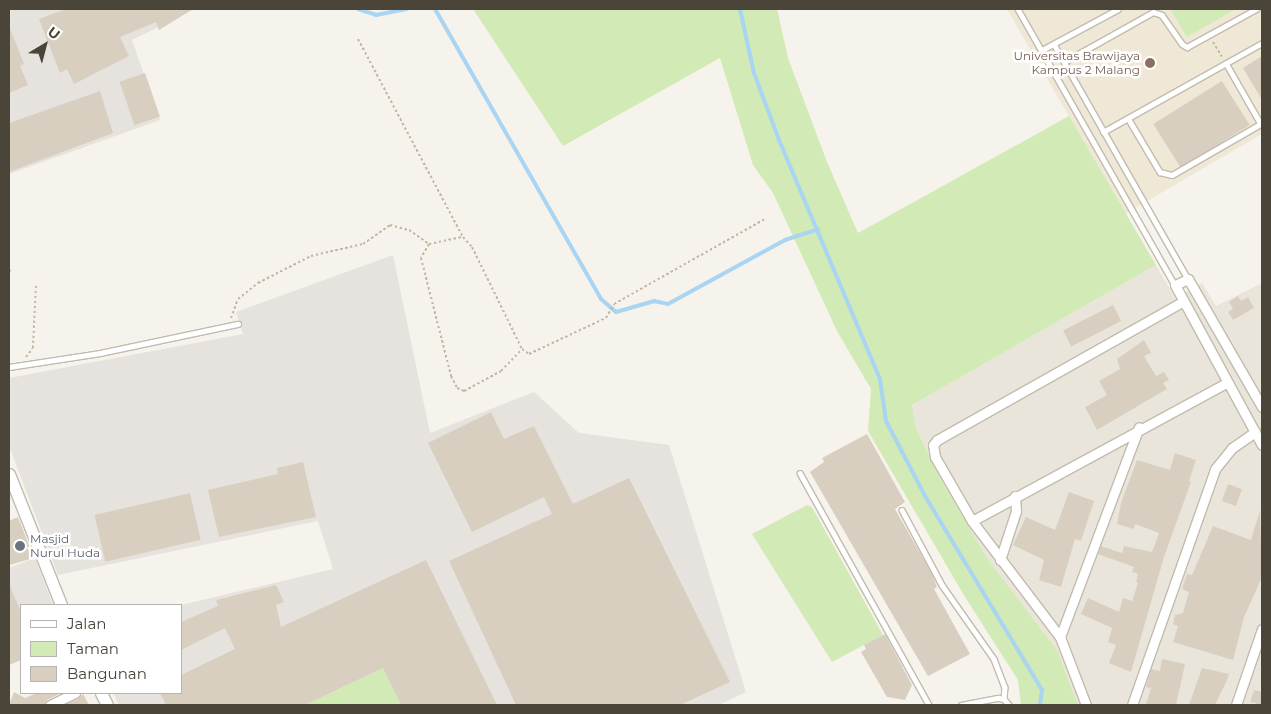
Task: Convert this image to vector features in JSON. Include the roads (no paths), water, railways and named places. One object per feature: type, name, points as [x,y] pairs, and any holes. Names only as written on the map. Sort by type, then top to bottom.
[{"type":"street","points":[[1262,407],[1188,279],[1175,285],[1182,302],[1262,445]]},
{"type":"street","points":[[1086,705],[1060,637],[972,521],[933,453],[937,440],[1182,302]]},
{"type":"street","points":[[972,521],[1014,496],[1226,382]]},
{"type":"street","points":[[1060,637],[1139,428]]},
{"type":"street","points":[[1132,705],[1215,469],[1232,448],[1255,432]]},
{"type":"street","points":[[9,474],[61,604]]},
{"type":"street","points":[[1000,560],[1016,511],[1014,496]]},
{"type":"street","points":[[1236,705],[1262,629]]},
{"type":"street","points":[[50,705],[73,694]]},
{"type":"lane","points":[[1018,9],[1175,285]]},
{"type":"lane","points":[[1042,50],[1118,9]]},
{"type":"lane","points":[[1064,62],[1148,14],[1159,13],[1184,46],[1209,36],[1256,9]]},
{"type":"lane","points":[[1103,132],[1262,43]]},
{"type":"lane","points":[[1054,44],[1188,279]]},
{"type":"lane","points":[[1128,118],[1160,172],[1172,175],[1262,124],[1226,63]]},
{"type":"lane","points":[[9,367],[100,353],[238,324]]},
{"type":"lane","points":[[800,473],[929,705]]},
{"type":"lane","points":[[902,510],[942,585],[994,659],[1004,681],[1004,699],[1009,705]]},
{"type":"lane","points":[[961,705],[1004,699]]},
{"type":"waterway","points":[[358,9],[376,15],[406,9]]},
{"type":"waterway","points":[[435,9],[601,299],[616,312],[654,301],[668,304],[785,240],[818,229]]},
{"type":"waterway","points":[[740,9],[754,73],[779,140],[880,379],[886,421],[925,496],[1042,690],[1040,705]]},
{"type":"place","name":"Universitas Brawijaya Kampus 2 Malang","points":[[1150,63]]},
{"type":"place","name":"Masjid Nurul Huda","points":[[20,546]]}]
